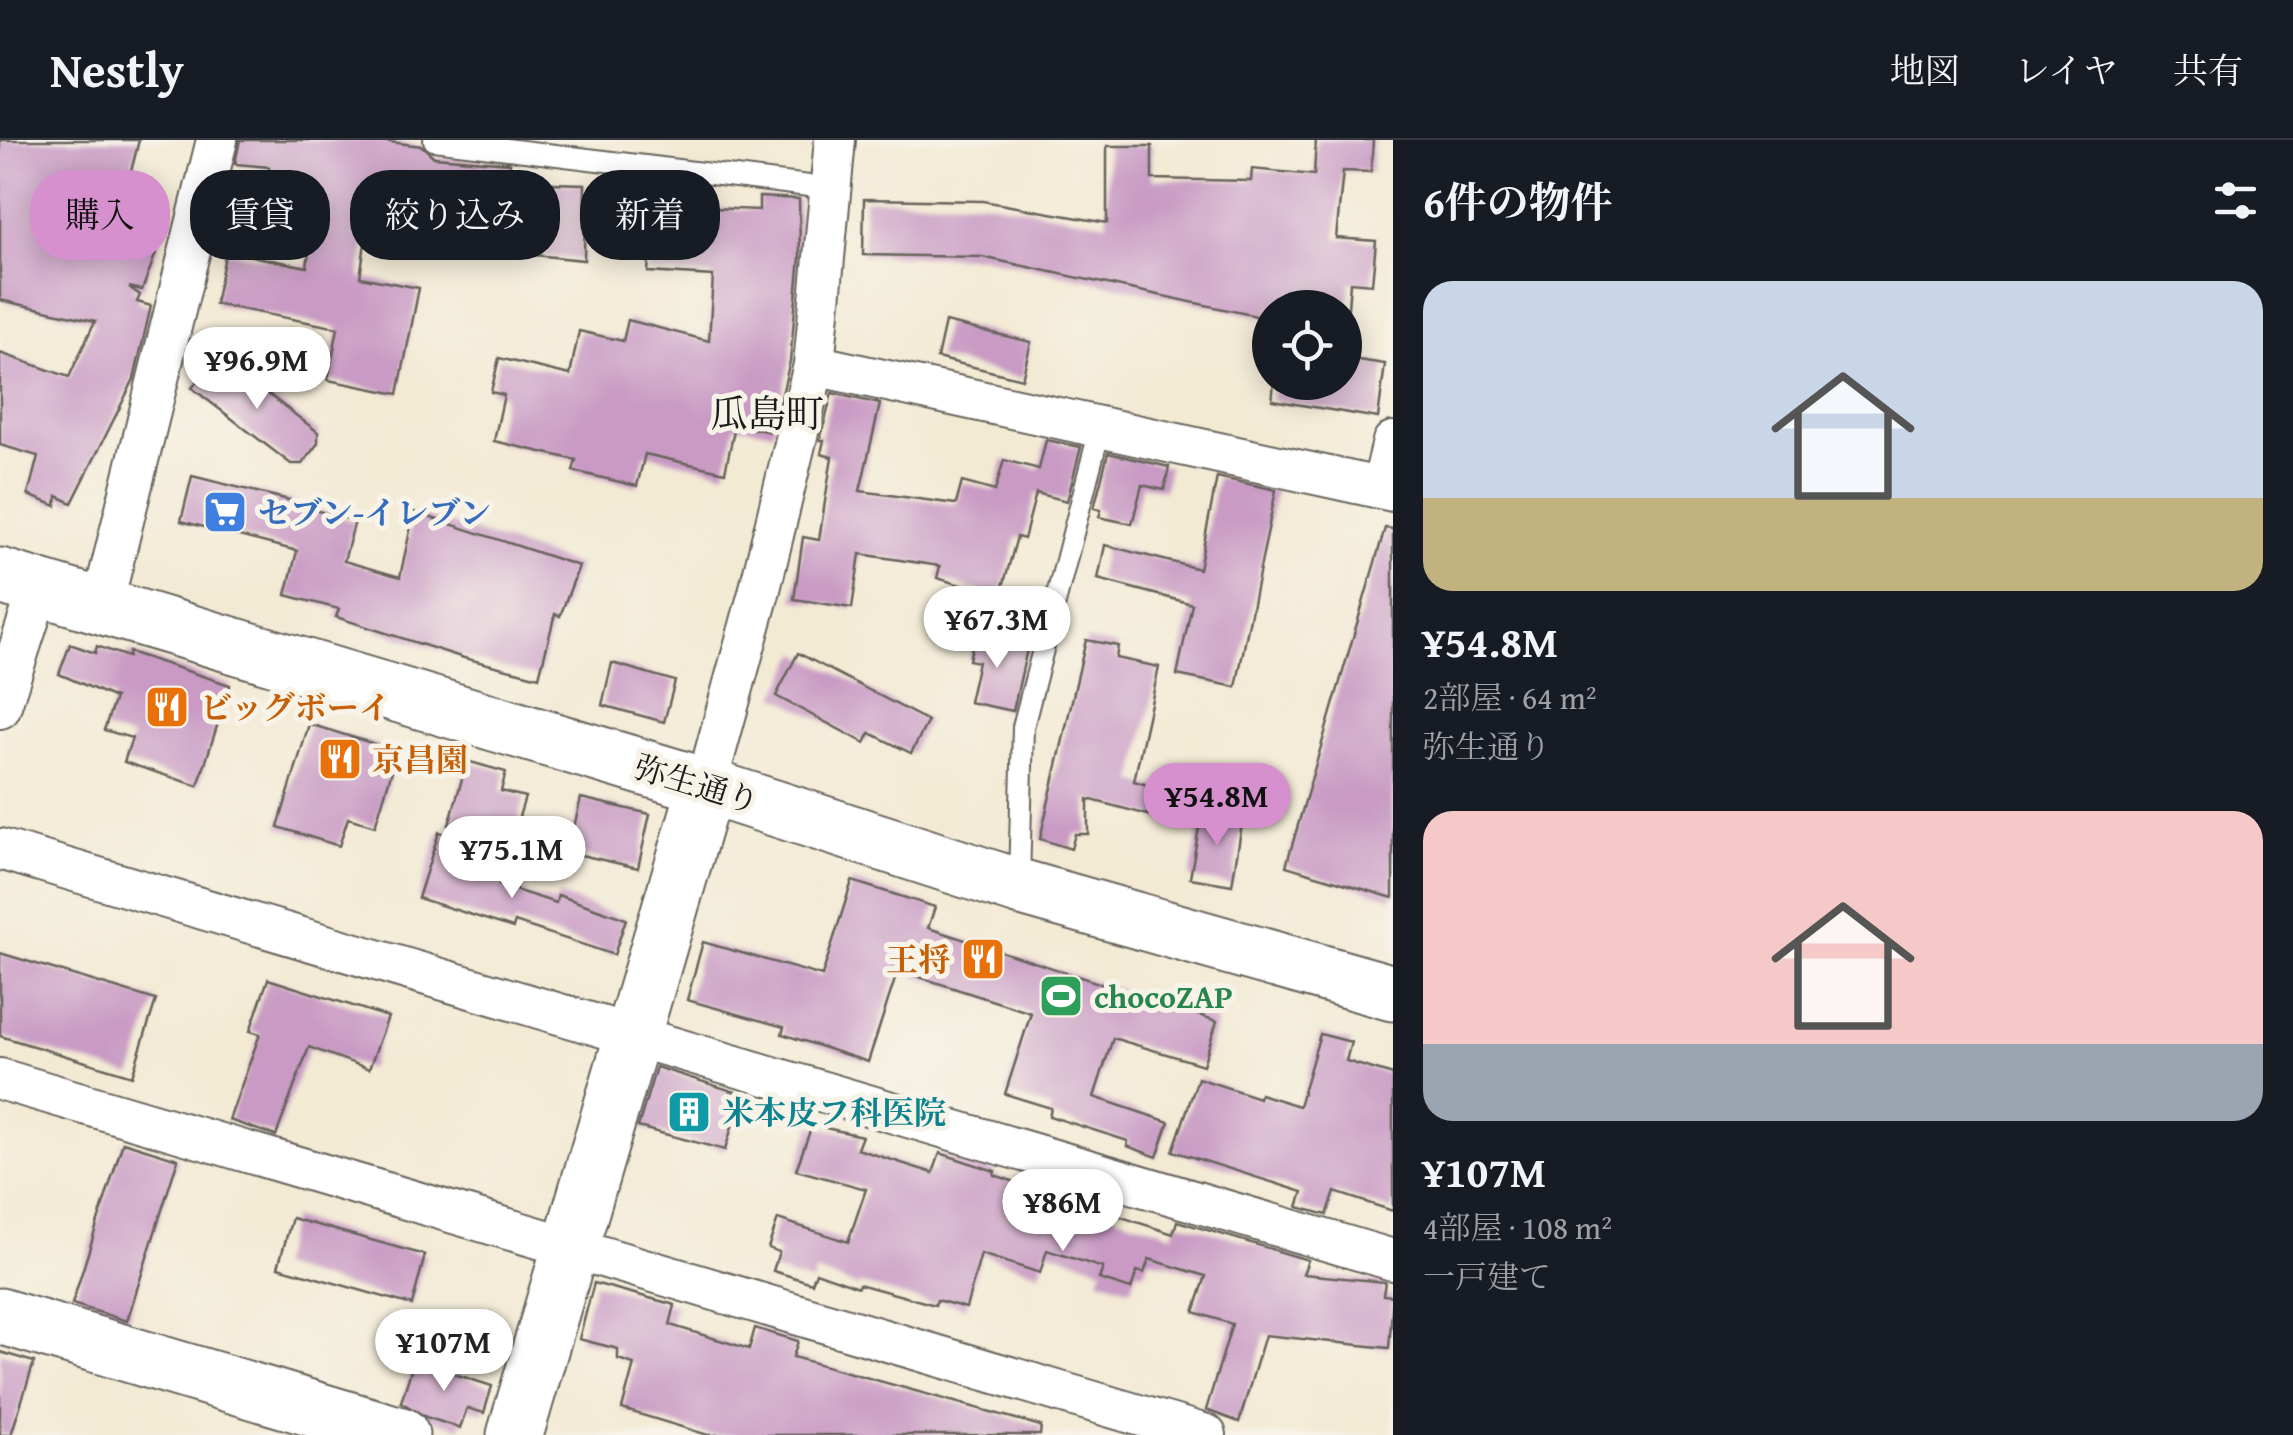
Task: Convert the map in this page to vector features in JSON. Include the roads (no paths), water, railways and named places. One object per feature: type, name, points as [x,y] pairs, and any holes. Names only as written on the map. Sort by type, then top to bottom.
[{"type":"street","points":[[102,606],[217,140]]},
{"type":"street","points":[[516,1435],[759,594],[814,365],[835,140]]},
{"type":"street","points":[[814,365],[1388,489],[1393,442]]},
{"type":"street","points":[[0,708],[20,582]]},
{"type":"street","name":"弥生通り","points":[[20,582],[706,786],[1019,886],[1393,993]]},
{"type":"street","points":[[0,849],[1393,1260]]},
{"type":"street","points":[[0,1079],[1206,1435]]},
{"type":"street","points":[[0,1316],[401,1435]]},
{"type":"lane","points":[[434,140],[832,189]]},
{"type":"lane","points":[[1019,886],[1023,727],[1101,425]]},
{"type":"place","name":"セブン-イレブン","points":[[225,512]]},
{"type":"place","name":"ビッグボーイ","points":[[167,707]]},
{"type":"place","name":"京昌園","points":[[340,759]]},
{"type":"place","name":"王将","points":[[983,959]]},
{"type":"place","name":"chocoZAP","points":[[1061,996]]},
{"type":"place","name":"米本皮フ科医院","points":[[689,1112]]},
{"type":"district","name":"瓜島町","points":[[767,413]]}]
